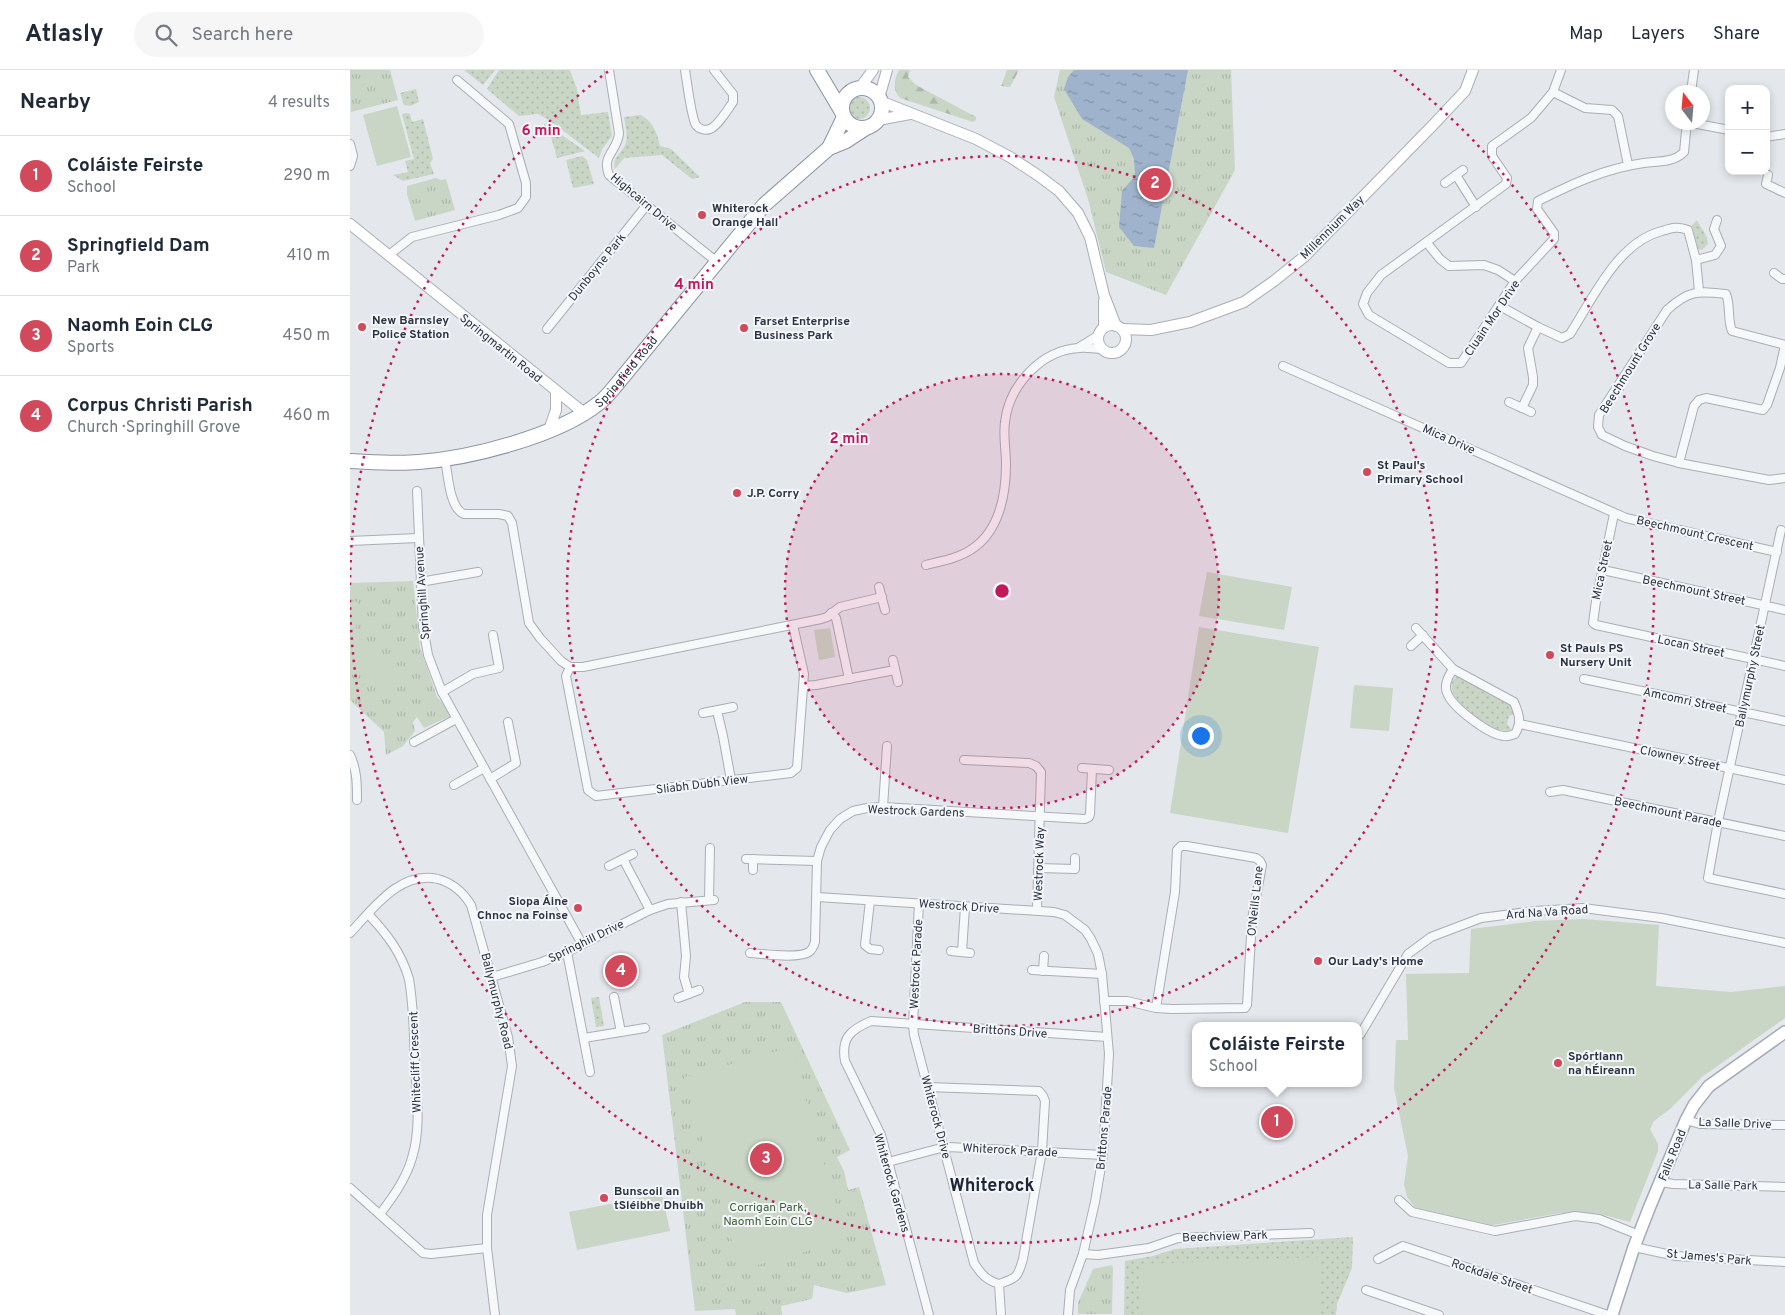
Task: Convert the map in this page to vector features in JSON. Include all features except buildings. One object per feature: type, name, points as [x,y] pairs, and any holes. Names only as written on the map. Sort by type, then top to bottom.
[{"type":"highway","points":[[817,70],[843,115],[853,126],[866,128],[878,120],[882,108],[880,99],[870,90],[842,89],[826,83]]},
{"type":"highway","points":[[843,115],[844,100],[856,90]]},
{"type":"highway","name":"Springfield Road","points":[[829,148],[843,115]]},
{"type":"highway","name":"Springfield Road","points":[[350,461],[419,462],[445,459],[493,449],[549,430],[584,413],[599,403],[617,384],[764,205],[829,148],[846,141],[866,128]]},
{"type":"main road","name":"Falls Road","points":[[1612,1315],[1634,1247],[1686,1120],[1694,1105],[1710,1086],[1785,1032]]},
{"type":"street","name":"Highcairn Drive","points":[[609,70],[619,133],[617,144],[607,160],[607,169],[613,178],[646,206],[717,262]]},
{"type":"street","points":[[685,70],[694,120],[701,129],[706,130],[715,126],[734,98],[733,94],[714,70]]},
{"type":"street","points":[[856,90],[873,70]]},
{"type":"street","points":[[887,70],[880,99],[910,114],[976,139],[1010,157],[1059,191],[1078,213],[1090,237],[1104,295],[1119,327],[1125,334],[1125,344],[1119,351],[1113,353],[1107,352],[1098,344],[1104,295]]},
{"type":"street","name":"Millennium Way","points":[[1125,344],[1151,330],[1190,322],[1244,302],[1274,281],[1305,256],[1434,124],[1465,91],[1473,70]]},
{"type":"street","name":"Cluain Mor Drive","points":[[1560,70],[1553,92],[1531,118],[1492,146],[1492,156],[1507,178],[1506,184],[1381,275],[1367,293],[1363,304],[1369,315],[1449,363],[1461,364],[1515,281],[1554,239],[1554,233],[1537,209],[1538,201],[1579,181],[1628,165],[1677,159],[1684,152],[1686,130]]},
{"type":"street","points":[[1692,85],[1694,70]]},
{"type":"street","points":[[389,255],[412,237],[499,215],[518,208],[526,197],[526,183],[509,124],[457,80]]},
{"type":"street","points":[[1553,92],[1585,108],[1612,110],[1618,116],[1628,165]]},
{"type":"street","points":[[878,120],[910,114]]},
{"type":"street","points":[[1710,126],[1725,129]]},
{"type":"street","points":[[1770,136],[1785,134]]},
{"type":"street","points":[[350,144],[353,156],[350,166]]},
{"type":"street","points":[[1446,183],[1464,170]]},
{"type":"street","points":[[1456,175],[1476,207]]},
{"type":"street","points":[[1768,175],[1766,184],[1785,193]]},
{"type":"street","name":"Dunboyne Park","points":[[547,329],[646,206]]},
{"type":"street","points":[[1696,260],[1715,255],[1721,246],[1714,230],[1716,220]]},
{"type":"street","name":"Springmartin Road","points":[[350,224],[584,413]]},
{"type":"street","points":[[1500,306],[1562,338],[1570,334],[1602,282],[1625,252],[1656,232],[1679,227],[1688,230],[1696,260],[1699,291],[1726,294],[1729,302],[1729,324],[1732,331],[1785,345],[1768,405],[1763,410],[1706,398],[1700,400],[1694,406],[1680,463]]},
{"type":"street","points":[[1427,243],[1440,259],[1449,266],[1484,265],[1498,270],[1515,281]]},
{"type":"street","points":[[1774,273],[1785,279]]},
{"type":"street","name":"Beechmount Grove","points":[[1699,291],[1678,300],[1667,310],[1599,415],[1598,427],[1602,435],[1653,456],[1769,480],[1785,478]]},
{"type":"street","points":[[1078,348],[1110,325],[1119,327]]},
{"type":"street","name":"Millennium Way","points":[[1119,327],[1151,330]]},
{"type":"street","points":[[1522,408],[1533,385],[1528,348],[1538,327]]},
{"type":"street","points":[[926,565],[957,557],[973,549],[986,537],[1000,509],[1005,487],[1004,423],[1009,402],[1018,386],[1033,368],[1045,359],[1062,351],[1078,348],[1102,349]]},
{"type":"street","name":"Mica Drive","points":[[1283,366],[1614,514]]},
{"type":"street","points":[[549,430],[556,410],[556,392]]},
{"type":"street","points":[[1509,402],[1531,412]]},
{"type":"street","points":[[445,459],[454,502],[460,512],[464,514],[499,514],[508,516],[512,523],[530,622],[540,638],[561,661],[570,667],[583,667],[793,625],[827,617],[840,606],[882,597]]},
{"type":"street","name":"Springhill Avenue","points":[[417,491],[420,582],[428,655],[442,692],[456,719],[582,944]]},
{"type":"street","name":"Beechmount Crescent","points":[[1614,514],[1777,552]]},
{"type":"street","name":"Mica Street","points":[[1596,625],[1593,623],[1593,618],[1614,514]]},
{"type":"street","name":"Ballymurphy Street","points":[[1781,530],[1743,712],[1729,768],[1708,878],[1785,894]]},
{"type":"street","points":[[350,541],[418,538]]},
{"type":"street","name":"Beechmount Street","points":[[1603,570],[1785,610]]},
{"type":"street","points":[[420,582],[478,572]]},
{"type":"street","points":[[879,587],[885,610]]},
{"type":"street","points":[[831,613],[836,618],[849,679]]},
{"type":"street","name":"Sliabh Dubh View","points":[[570,667],[566,676],[588,790],[596,796],[791,773],[797,768],[804,686],[804,674],[793,625]]},
{"type":"street","name":"Locan Street","points":[[1596,625],[1785,666]]},
{"type":"street","points":[[1416,628],[1453,669],[1514,702],[1520,724],[1515,734],[1504,736],[1492,733],[1454,704],[1448,695],[1446,682],[1453,669]]},
{"type":"street","points":[[442,692],[474,674],[499,668],[493,635]]},
{"type":"street","points":[[1411,646],[1423,635]]},
{"type":"street","points":[[893,660],[898,682]]},
{"type":"street","points":[[804,686],[895,670]]},
{"type":"street","name":"Amcomri Street","points":[[1584,679],[1785,721]]},
{"type":"street","points":[[702,714],[733,707]]},
{"type":"street","points":[[717,711],[724,736],[731,780]]},
{"type":"street","points":[[414,742],[456,719]]},
{"type":"street","points":[[490,779],[516,763],[508,722]]},
{"type":"street","name":"Clowney Street","points":[[1520,724],[1785,780]]},
{"type":"street","points":[[883,808],[887,746]]},
{"type":"street","points":[[350,755],[354,763],[357,800]]},
{"type":"street","name":"Westrock Way","points":[[964,760],[1029,762],[1041,772],[1037,910]]},
{"type":"street","points":[[454,785],[484,768]]},
{"type":"street","points":[[1082,768],[1109,770]]},
{"type":"street","name":"Westrock Gardens","points":[[750,953],[800,955],[810,952],[813,948],[815,942],[817,860],[830,830],[840,819],[853,811],[867,808],[883,808],[1086,819],[1089,817],[1092,769]]},
{"type":"street","name":"Beechmount Parade","points":[[1550,792],[1563,790],[1785,836]]},
{"type":"street","name":"O'Neills Lane","points":[[1104,1001],[1127,1001],[1156,1008],[1245,1008],[1247,1005],[1252,919],[1262,865],[1256,858],[1187,846],[1181,846],[1177,850],[1175,892],[1156,1008]]},
{"type":"street","name":"Springhill Drive","points":[[492,977],[542,962],[567,952],[650,910],[668,904],[712,900],[710,848]]},
{"type":"street","points":[[609,866],[634,854]]},
{"type":"street","points":[[1038,868],[1075,869],[1075,858]]},
{"type":"street","points":[[622,859],[650,910]]},
{"type":"street","points":[[753,870],[750,859],[817,860]]},
{"type":"street","name":"Ballymurphy Road","points":[[350,933],[395,888],[419,878],[445,881],[466,896],[471,905],[508,1037],[512,1066],[487,1215],[487,1248],[495,1315]]},
{"type":"street","name":"Westrock Drive","points":[[817,897],[1037,910],[1065,915],[1076,922],[1091,938]]},
{"type":"street","points":[[870,901],[866,946],[870,949],[879,950]]},
{"type":"street","points":[[681,902],[686,956],[684,977],[688,994]]},
{"type":"street","name":"Westrock Parade","points":[[913,1025],[919,903]]},
{"type":"street","points":[[962,952],[965,907]]},
{"type":"street","name":"Ard Na Va Road","points":[[1362,1032],[1408,954],[1431,937],[1481,918],[1535,911],[1583,908],[1661,918],[1785,943]]},
{"type":"street","name":"Whitecliff Crescent","points":[[368,914],[396,948],[410,978],[417,1103],[417,1138],[412,1159],[397,1192],[380,1214]]},
{"type":"street","name":"Brittons Parade","points":[[1068,1315],[1070,1290],[1083,1254],[1096,1202],[1103,1155],[1109,1054],[1102,974],[1098,954],[1091,938]]},
{"type":"street","points":[[951,951],[970,953]]},
{"type":"street","points":[[567,952],[590,1072]]},
{"type":"street","points":[[1043,971],[1044,956]]},
{"type":"street","points":[[1032,970],[1102,974]]},
{"type":"street","points":[[678,998],[699,990]]},
{"type":"street","points":[[614,997],[621,1032]]},
{"type":"street","name":"Whiterock Gardens","points":[[913,1025],[871,1021],[859,1026],[849,1034],[842,1048],[845,1061],[880,1135],[929,1315]]},
{"type":"street","name":"Brittons Drive","points":[[913,1025],[1107,1036]]},
{"type":"street","name":"Whiterock Drive","points":[[913,1025],[974,1263],[982,1276],[989,1281],[999,1284]]},
{"type":"street","points":[[584,1038],[645,1028]]},
{"type":"street","points":[[928,1087],[1039,1091],[1044,1096],[1042,1151],[1023,1259],[1019,1274],[1013,1280],[999,1284],[1001,1315]]},
{"type":"street","name":"La Salle Drive","points":[[1686,1120],[1700,1124],[1785,1125]]},
{"type":"street","name":"Whiterock Parade","points":[[888,1162],[944,1147],[1103,1155]]},
{"type":"street","name":"La Salle Park","points":[[1661,1182],[1785,1186]]},
{"type":"street","points":[[350,1188],[423,1252],[431,1254],[487,1248]]},
{"type":"street","points":[[1399,1200],[1412,1212],[1495,1231],[1575,1216],[1598,1219],[1639,1235]]},
{"type":"street","name":"Beechview Park","points":[[1083,1254],[1149,1248],[1178,1238],[1310,1233]]},
{"type":"street","name":"Rockdale Street","points":[[1378,1259],[1403,1246],[1608,1315]]},
{"type":"street","name":"St James's Park","points":[[1634,1247],[1676,1256],[1785,1262]]},
{"type":"street","points":[[1366,1290],[1439,1315]]},
{"type":"green space","points":[[350,70],[390,70],[398,100],[351,112]]},
{"type":"green space","points":[[464,70],[495,70],[483,85]]},
{"type":"green space","points":[[499,70],[570,70],[577,89],[581,115],[608,112],[612,136],[602,149],[599,158],[549,120],[538,114],[519,116],[487,89]]},
{"type":"green space","points":[[899,70],[910,70],[908,77],[916,85],[976,117],[976,120],[973,122],[900,98],[895,84]]},
{"type":"green space","points":[[1007,70],[1019,70],[1010,87],[1001,86]]},
{"type":"green space","points":[[1060,70],[1231,70],[1235,170],[1166,295],[1106,272],[1088,199],[1054,97]]},
{"type":"green space","points":[[416,89],[419,102],[410,106],[404,105],[400,93]]},
{"type":"green space","points":[[859,97],[867,100],[870,108],[867,116],[859,119],[851,116],[848,108],[851,100]]},
{"type":"green space","points":[[397,106],[411,157],[377,166],[363,115]]},
{"type":"green space","points":[[402,114],[410,114],[412,122],[423,119],[433,159],[430,163],[434,174],[403,181],[393,175],[408,172],[405,161],[414,159]]},
{"type":"green space","points":[[641,115],[654,128],[660,146],[671,149],[700,177],[692,179],[662,155],[624,158],[615,169],[616,159],[626,142],[627,135],[624,117]]},
{"type":"green space","points":[[553,129],[585,151],[557,158],[549,130]]},
{"type":"green space","points":[[582,156],[587,160],[594,184],[573,188],[566,160]]},
{"type":"green space","points":[[436,178],[446,179],[455,210],[415,221],[407,194],[407,186]]},
{"type":"green space","points":[[1697,220],[1708,241],[1708,244],[1702,250],[1698,249],[1692,225]]},
{"type":"green space","points":[[1207,572],[1292,587],[1284,630],[1199,616]]},
{"type":"green space","points":[[413,581],[420,647],[437,697],[453,715],[424,728],[417,717],[413,722],[415,731],[403,746],[386,755],[384,732],[350,700],[350,583]]},
{"type":"green space","points":[[350,601],[358,602],[356,630],[350,629]]},
{"type":"green space","points":[[1199,627],[1319,647],[1288,833],[1170,813]]},
{"type":"green space","points":[[830,628],[835,657],[819,660],[814,630]]},
{"type":"green space","points":[[354,646],[396,664],[386,687],[350,670],[350,653]]},
{"type":"green space","points":[[1457,676],[1461,676],[1512,706],[1515,714],[1509,716],[1507,724],[1512,730],[1504,731],[1481,721],[1460,703],[1453,693],[1452,684]]},
{"type":"green space","points":[[1354,685],[1393,688],[1389,731],[1350,728]]},
{"type":"green space","name":"Spórtlann na hÉireann","points":[[1584,919],[1659,925],[1656,986],[1731,992],[1785,986],[1785,1018],[1702,1077],[1670,1109],[1654,1121],[1650,1129],[1658,1144],[1658,1151],[1630,1222],[1600,1214],[1582,1212],[1560,1213],[1488,1226],[1417,1210],[1407,1197],[1404,1184],[1408,1156],[1394,1088],[1396,1040],[1408,1040],[1406,974],[1469,973],[1471,929],[1535,921]]},
{"type":"green space","points":[[599,997],[604,1026],[596,1027],[591,998]]},
{"type":"green space","name":"Corrigan Park, Naomh Eoin CLG","points":[[745,1002],[781,1002],[850,1150],[837,1157],[844,1171],[848,1190],[859,1187],[886,1285],[847,1293],[814,1285],[812,1299],[781,1306],[782,1315],[736,1315],[735,1309],[695,1311],[662,1035]]},
{"type":"green space","points":[[791,1047],[846,1240],[740,1270],[685,1077]]},
{"type":"green space","points":[[662,1194],[670,1231],[577,1250],[569,1212]]},
{"type":"green space","points":[[1353,1237],[1352,1268],[1337,1304],[1336,1315],[1124,1315],[1125,1261],[1153,1256],[1175,1249]]},
{"type":"green space","points":[[1319,1257],[1321,1315],[1142,1315],[1140,1264]]},
{"type":"green space","points":[[1112,1265],[1112,1314],[1078,1314],[1078,1303],[1093,1269]]},
{"type":"water","points":[[1074,70],[1188,70],[1154,248],[1134,246],[1119,227],[1122,191],[1135,176],[1134,159],[1129,148],[1082,119],[1064,89],[1068,77]]},
{"type":"place","name":"Springfield Dam","points":[[1155,184]]},
{"type":"place","name":"Whiterock Orange Hall","points":[[702,215]]},
{"type":"place","name":"New Barnsley Police Station","points":[[362,327]]},
{"type":"place","name":"Farset Enterprise Business Park","points":[[744,328]]},
{"type":"place","name":"St Paul's Primary School","points":[[1367,472]]},
{"type":"place","name":"J.P. Corry","points":[[737,493]]},
{"type":"place","name":"St Pauls PS Nursery Unit","points":[[1550,655]]},
{"type":"place","name":"Siopa Áine Chnoc na Foinse","points":[[578,908]]},
{"type":"place","name":"Our Lady's Home","points":[[1318,961]]},
{"type":"place","name":"Corpus Christi Parish","points":[[621,971]]},
{"type":"place","name":"Spórtlann na hÉireann","points":[[1558,1063]]},
{"type":"place","name":"Coláiste Feirste","points":[[1277,1122]]},
{"type":"place","name":"Naomh Eoin CLG","points":[[766,1159]]},
{"type":"place","name":"Bunscoil an tSléibhe Dhuibh","points":[[604,1198]]},
{"type":"district","name":"Whiterock","points":[[992,1185]]}]
